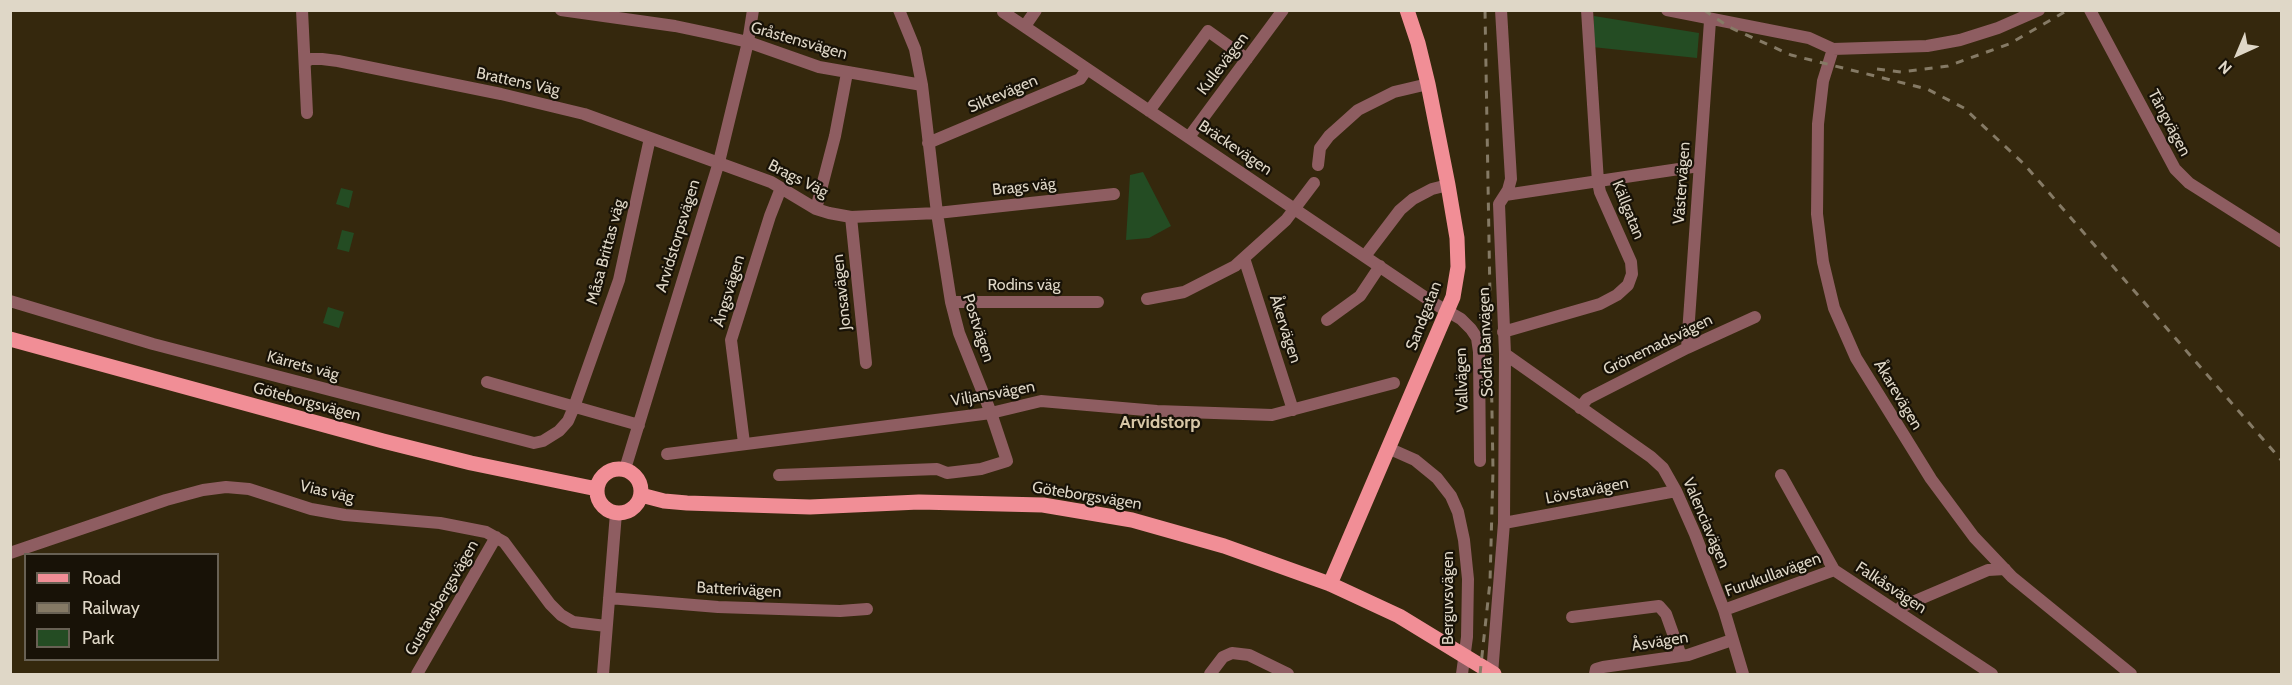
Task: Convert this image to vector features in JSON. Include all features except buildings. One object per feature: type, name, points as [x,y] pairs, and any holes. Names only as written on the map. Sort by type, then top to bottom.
[{"type":"main road","name":"Sandgatan","points":[[1330,584],[1447,312],[1453,297],[1458,267],[1457,238],[1428,84],[1407,10]]},
{"type":"main road","name":"Göteborgsvägen","points":[[10,339],[394,444],[471,463],[597,489]]},
{"type":"main road","points":[[613,469],[625,469],[638,477],[642,488],[641,495],[632,509],[616,513],[602,505],[597,489],[599,480],[605,473],[613,469]]},
{"type":"main road","name":"Göteborgsvägen","points":[[641,495],[664,501],[687,503],[810,507],[919,502],[1043,505],[1132,520],[1224,546],[1330,584],[1399,616],[1436,637],[1493,675]]},
{"type":"street","points":[[302,10],[307,113]]},
{"type":"street","name":"Gråstensvägen","points":[[561,10],[675,26],[748,42],[819,67],[922,85]]},
{"type":"street","name":"Arvidstorpsvägen","points":[[625,469],[719,162],[748,42],[753,10]]},
{"type":"street","name":"Postvägen","points":[[779,475],[937,469],[946,473],[981,469],[1007,462],[991,413],[959,333],[951,302],[937,213],[922,85],[915,49],[899,10]]},
{"type":"street","points":[[1024,26],[1036,10]]},
{"type":"street","name":"Kullevägen","points":[[1189,137],[1283,10]]},
{"type":"street","name":"Södra Banvägen","points":[[1493,675],[1504,523],[1505,354],[1499,204],[1505,195],[1510,179],[1501,10]]},
{"type":"street","name":"Källgatan","points":[[1503,332],[1600,304],[1617,295],[1628,285],[1632,274],[1631,262],[1600,192],[1598,182],[1587,10]]},
{"type":"street","points":[[1667,10],[1710,21],[1809,38],[1833,49],[1927,46],[1960,40],[1998,28],[2039,10]]},
{"type":"street","name":"Tångvägen","points":[[2090,10],[2175,169],[2189,183],[2282,242]]},
{"type":"street","name":"Bräckevägen","points":[[1003,12],[1447,312]]},
{"type":"street","name":"Västervägen","points":[[1687,348],[1710,21]]},
{"type":"street","points":[[1149,111],[1208,31],[1247,59]]},
{"type":"street","name":"Åkarevägen","points":[[1833,49],[1822,81],[1818,124],[1816,214],[1823,262],[1834,308],[1856,358],[1931,479],[1974,537],[2005,569],[2131,675]]},
{"type":"street","name":"Brattens Väg","points":[[305,62],[322,59],[338,61],[501,94],[584,114],[719,162]]},
{"type":"street","name":"Siktevägen","points":[[928,143],[1080,79],[1087,69]]},
{"type":"street","points":[[816,209],[835,136],[847,73]]},
{"type":"street","points":[[1318,165],[1320,148],[1329,136],[1358,110],[1395,92],[1428,84]]},
{"type":"street","name":"Måsa Brittas väg","points":[[574,407],[619,280],[650,138]]},
{"type":"street","name":"Brags Väg","points":[[719,162],[771,182],[816,209],[851,216],[937,213]]},
{"type":"street","points":[[1505,195],[1699,166]]},
{"type":"street","points":[[1147,299],[1184,292],[1235,266],[1296,209],[1314,183]]},
{"type":"street","points":[[1365,256],[1400,210],[1413,199],[1432,189],[1448,185]]},
{"type":"street","name":"Ängsvägen","points":[[744,443],[731,340],[781,188]]},
{"type":"street","name":"Brags väg","points":[[937,213],[1114,195]]},
{"type":"street","name":"Jonsavägen","points":[[851,216],[866,363]]},
{"type":"street","name":"Åkervägen","points":[[1244,258],[1293,410]]},
{"type":"street","points":[[1327,320],[1360,296],[1380,267]]},
{"type":"street","name":"Kärrets väg","points":[[10,301],[153,344],[534,443],[543,441],[559,431],[568,421],[574,407]]},
{"type":"street","name":"Rodins väg","points":[[951,302],[1098,302]]},
{"type":"street","name":"Vallvägen","points":[[1447,312],[1461,319],[1472,329],[1477,339],[1480,461]]},
{"type":"street","name":"Grönemadsvägen","points":[[1580,408],[1587,399],[1687,348],[1755,317]]},
{"type":"street","name":"Valenciavägen","points":[[1505,354],[1660,465],[1676,491],[1695,534],[1724,610],[1743,675]]},
{"type":"street","points":[[487,382],[639,425]]},
{"type":"street","name":"Viljansvägen","points":[[667,454],[991,413],[1041,401],[1157,411],[1242,416],[1272,415],[1394,383]]},
{"type":"street","name":"Berguvsvägen","points":[[1388,448],[1415,460],[1437,478],[1451,496],[1458,512],[1464,540],[1468,579],[1467,637],[1462,675]]},
{"type":"street","name":"Falkåsvägen","points":[[1781,475],[1834,570],[1992,675]]},
{"type":"street","name":"Vias väg","points":[[10,553],[165,500],[225,487],[249,489],[311,509],[345,515],[440,523],[486,532],[496,537],[512,551],[550,604],[561,615],[573,622],[606,626]]},
{"type":"street","name":"Lövstavägen","points":[[1504,523],[1676,491]]},
{"type":"street","points":[[603,675],[616,513]]},
{"type":"street","name":"Gustavsbergsvägen","points":[[417,675],[496,537]]},
{"type":"street","points":[[1898,612],[1901,607],[1988,570],[2005,569]]},
{"type":"street","name":"Furukullavägen","points":[[1724,610],[1834,570]]},
{"type":"street","name":"Batterivägen","points":[[609,598],[718,607],[848,611],[867,609]]},
{"type":"street","points":[[1572,617],[1659,606],[1666,614],[1681,656]]},
{"type":"street","name":"Åsvägen","points":[[1595,675],[1596,669],[1602,667],[1681,656],[1732,640]]},
{"type":"street","points":[[1210,675],[1223,657],[1232,653],[1249,655],[1288,675]]},
{"type":"green space","points":[[1594,16],[1699,33],[1697,58],[1592,47]]},
{"type":"green space","points":[[1143,172],[1171,226],[1149,238],[1126,240],[1130,175]]},
{"type":"green space","points":[[341,188],[353,191],[349,208],[336,204]]},
{"type":"green space","points":[[342,230],[354,233],[349,252],[337,249]]},
{"type":"green space","points":[[328,307],[344,312],[339,328],[323,323]]},
{"type":"railway","points":[[1480,674],[1490,582],[1493,470],[1485,10]]},
{"type":"railway","points":[[1704,10],[1729,27],[1791,55],[1927,89],[1964,108],[2024,164],[2282,461]]},
{"type":"railway","points":[[1877,69],[1901,72],[1948,66],[2009,44],[2068,10]]},
{"type":"district","name":"Arvidstorp","points":[[1160,423]]}]
